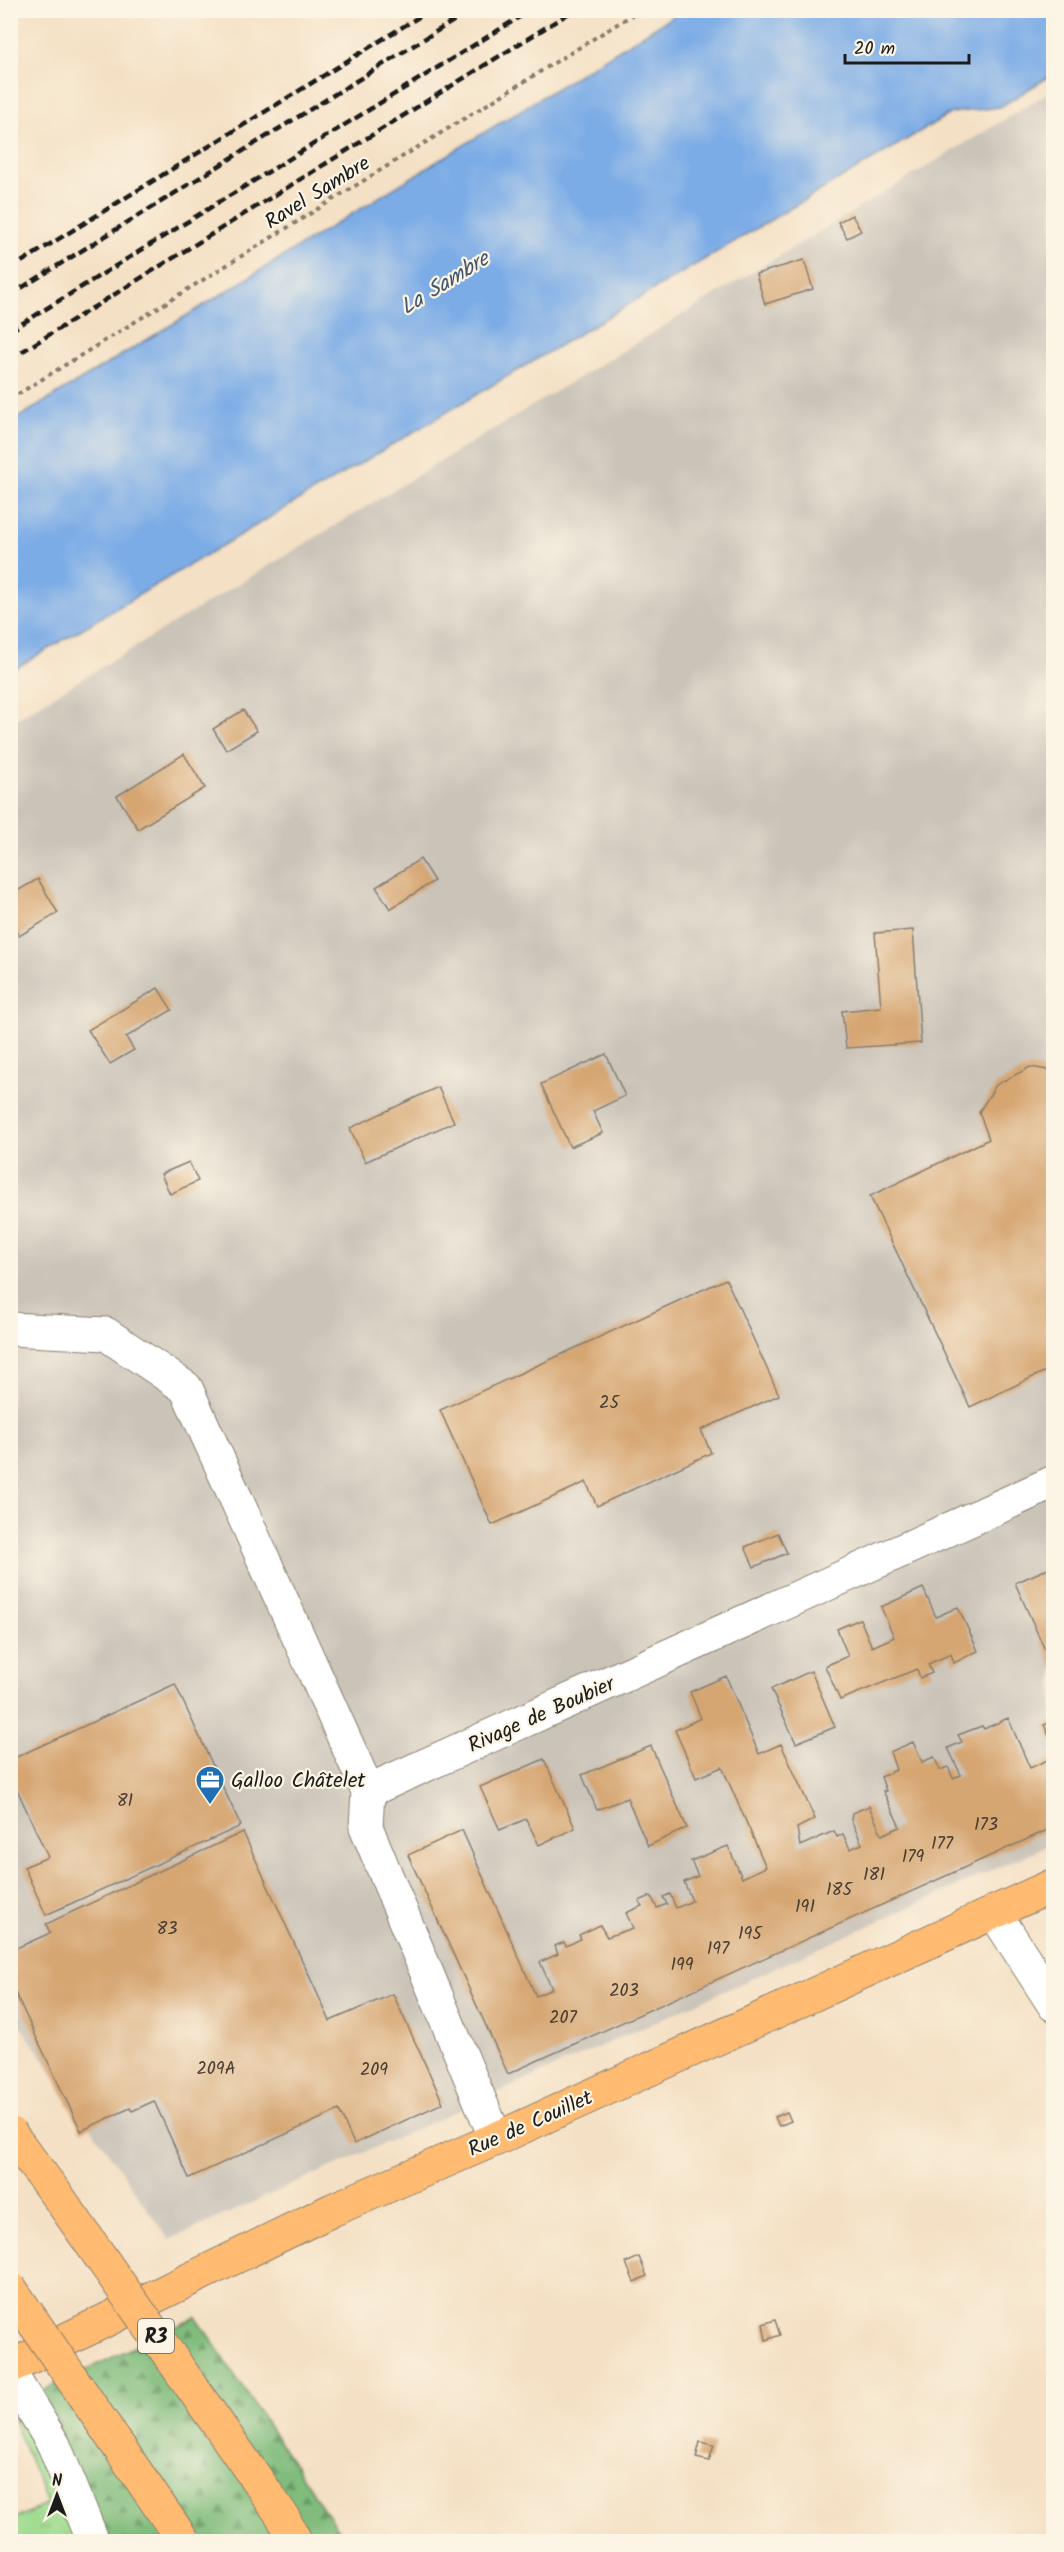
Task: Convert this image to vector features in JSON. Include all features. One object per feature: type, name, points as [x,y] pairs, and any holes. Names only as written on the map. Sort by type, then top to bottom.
[{"type":"main road","name":"Rue de Couillet","points":[[10,2367],[332,2210],[496,2139],[1053,1885]]},
{"type":"main road","name":"R3","points":[[10,2133],[59,2198],[247,2466],[296,2541]]},
{"type":"main road","points":[[10,2288],[184,2541]]},
{"type":"street","points":[[10,1329],[106,1334],[186,1388],[368,1791],[366,1827],[496,2139]]},
{"type":"street","name":"Rivage de Boubier","points":[[368,1791],[1053,1482]]},
{"type":"street","points":[[993,1912],[1053,2005]]},
{"type":"street","points":[[10,2373],[54,2445],[93,2541]]},
{"type":"path","name":"Ravel Sambre","points":[[10,399],[640,10]]},
{"type":"shaded area","points":[[1053,90],[1053,1843],[169,2240],[11,2012],[11,722]]},
{"type":"green space","points":[[196,2317],[345,2541],[100,2541],[28,2398]]},
{"type":"green space","points":[[22,2411],[78,2541],[11,2542],[11,2520],[48,2504],[12,2416]]},
{"type":"water","name":"La Sambre","points":[[683,10],[1053,11],[1053,74],[1000,107],[951,113],[11,671],[11,422]]},
{"type":"building","points":[[852,215],[861,231],[847,238],[838,222]]},
{"type":"building","points":[[804,260],[813,289],[765,304],[756,274]]},
{"type":"building","points":[[243,710],[257,731],[226,750],[213,729]]},
{"type":"building","points":[[184,754],[205,788],[138,829],[117,796]]},
{"type":"building","points":[[420,859],[434,881],[390,909],[376,887]]},
{"type":"building","points":[[38,879],[58,913],[19,936],[10,921],[10,895]]},
{"type":"building","points":[[913,930],[921,1043],[846,1048],[842,1011],[881,1007],[875,933]]},
{"type":"building","points":[[158,988],[172,1010],[126,1037],[134,1050],[110,1064],[88,1030]]},
{"type":"building","points":[[606,1054],[625,1096],[593,1111],[603,1133],[570,1147],[541,1084]]},
{"type":"building","points":[[1030,1067],[1054,1071],[1054,1367],[970,1407],[870,1196],[989,1139],[979,1112],[996,1085]]},
{"type":"building","points":[[438,1087],[454,1122],[365,1162],[350,1128]]},
{"type":"building","points":[[189,1162],[198,1181],[170,1194],[161,1174]]},
{"type":"building","points":[[726,1279],[779,1395],[701,1430],[711,1453],[597,1506],[586,1482],[492,1525],[440,1410]]},
{"type":"building","points":[[778,1533],[787,1553],[754,1567],[745,1547]]},
{"type":"building","points":[[1054,1566],[1054,1670],[1015,1583]]},
{"type":"building","points":[[923,1588],[936,1617],[958,1607],[978,1651],[954,1663],[951,1654],[928,1664],[932,1673],[920,1678],[917,1669],[840,1700],[825,1666],[848,1656],[837,1629],[860,1619],[872,1647],[894,1637],[881,1607]]},
{"type":"building","points":[[811,1671],[835,1727],[796,1743],[771,1689]]},
{"type":"building","points":[[726,1676],[759,1754],[781,1744],[815,1819],[797,1828],[800,1846],[834,1831],[837,1837],[843,1834],[850,1849],[862,1844],[851,1820],[852,1813],[869,1806],[882,1835],[900,1827],[883,1791],[886,1791],[881,1777],[896,1770],[890,1752],[913,1742],[922,1762],[934,1757],[940,1770],[948,1767],[953,1778],[961,1775],[948,1748],[962,1742],[958,1735],[982,1726],[984,1729],[1008,1718],[1030,1768],[1054,1757],[1054,1827],[508,2074],[408,1855],[462,1830],[536,1996],[552,1989],[540,1962],[558,1954],[555,1946],[564,1942],[566,1946],[581,1939],[579,1935],[600,1925],[607,1937],[633,1928],[626,1913],[642,1906],[639,1901],[651,1896],[657,1908],[667,1904],[663,1897],[670,1894],[676,1908],[692,1901],[684,1882],[698,1876],[691,1861],[728,1846],[742,1878],[766,1867],[722,1767],[696,1778],[675,1730],[701,1718],[690,1692]]},
{"type":"building","points":[[175,1684],[241,1826],[46,1915],[24,1867],[48,1857],[10,1774],[10,1760]]},
{"type":"building","points":[[1054,1721],[1054,1747],[1044,1725]]},
{"type":"building","points":[[651,1746],[687,1828],[648,1846],[627,1798],[597,1810],[582,1775]]},
{"type":"building","points":[[544,1759],[575,1828],[539,1845],[526,1819],[500,1830],[480,1787]]},
{"type":"building","points":[[243,1832],[330,2021],[393,1994],[443,2103],[354,2144],[339,2110],[189,2178],[154,2101],[132,2111],[130,2108],[81,2131],[10,1982],[10,1951],[50,1933],[46,1924]]},
{"type":"building","points":[[787,2112],[791,2121],[779,2126],[775,2117]]},
{"type":"building","points":[[639,2257],[647,2276],[634,2282],[626,2263]]},
{"type":"building","points":[[775,2320],[780,2335],[766,2340],[763,2324]]},
{"type":"building","points":[[700,2442],[714,2445],[709,2461],[696,2458]]},
{"type":"railway","points":[[10,269],[430,10]]},
{"type":"railway","points":[[10,295],[471,10]]},
{"type":"railway","points":[[10,331],[531,10]]},
{"type":"railway","points":[[10,359],[574,10]]},
{"type":"place","name":"Galloo Châtelet","points":[[210,1806]]}]
